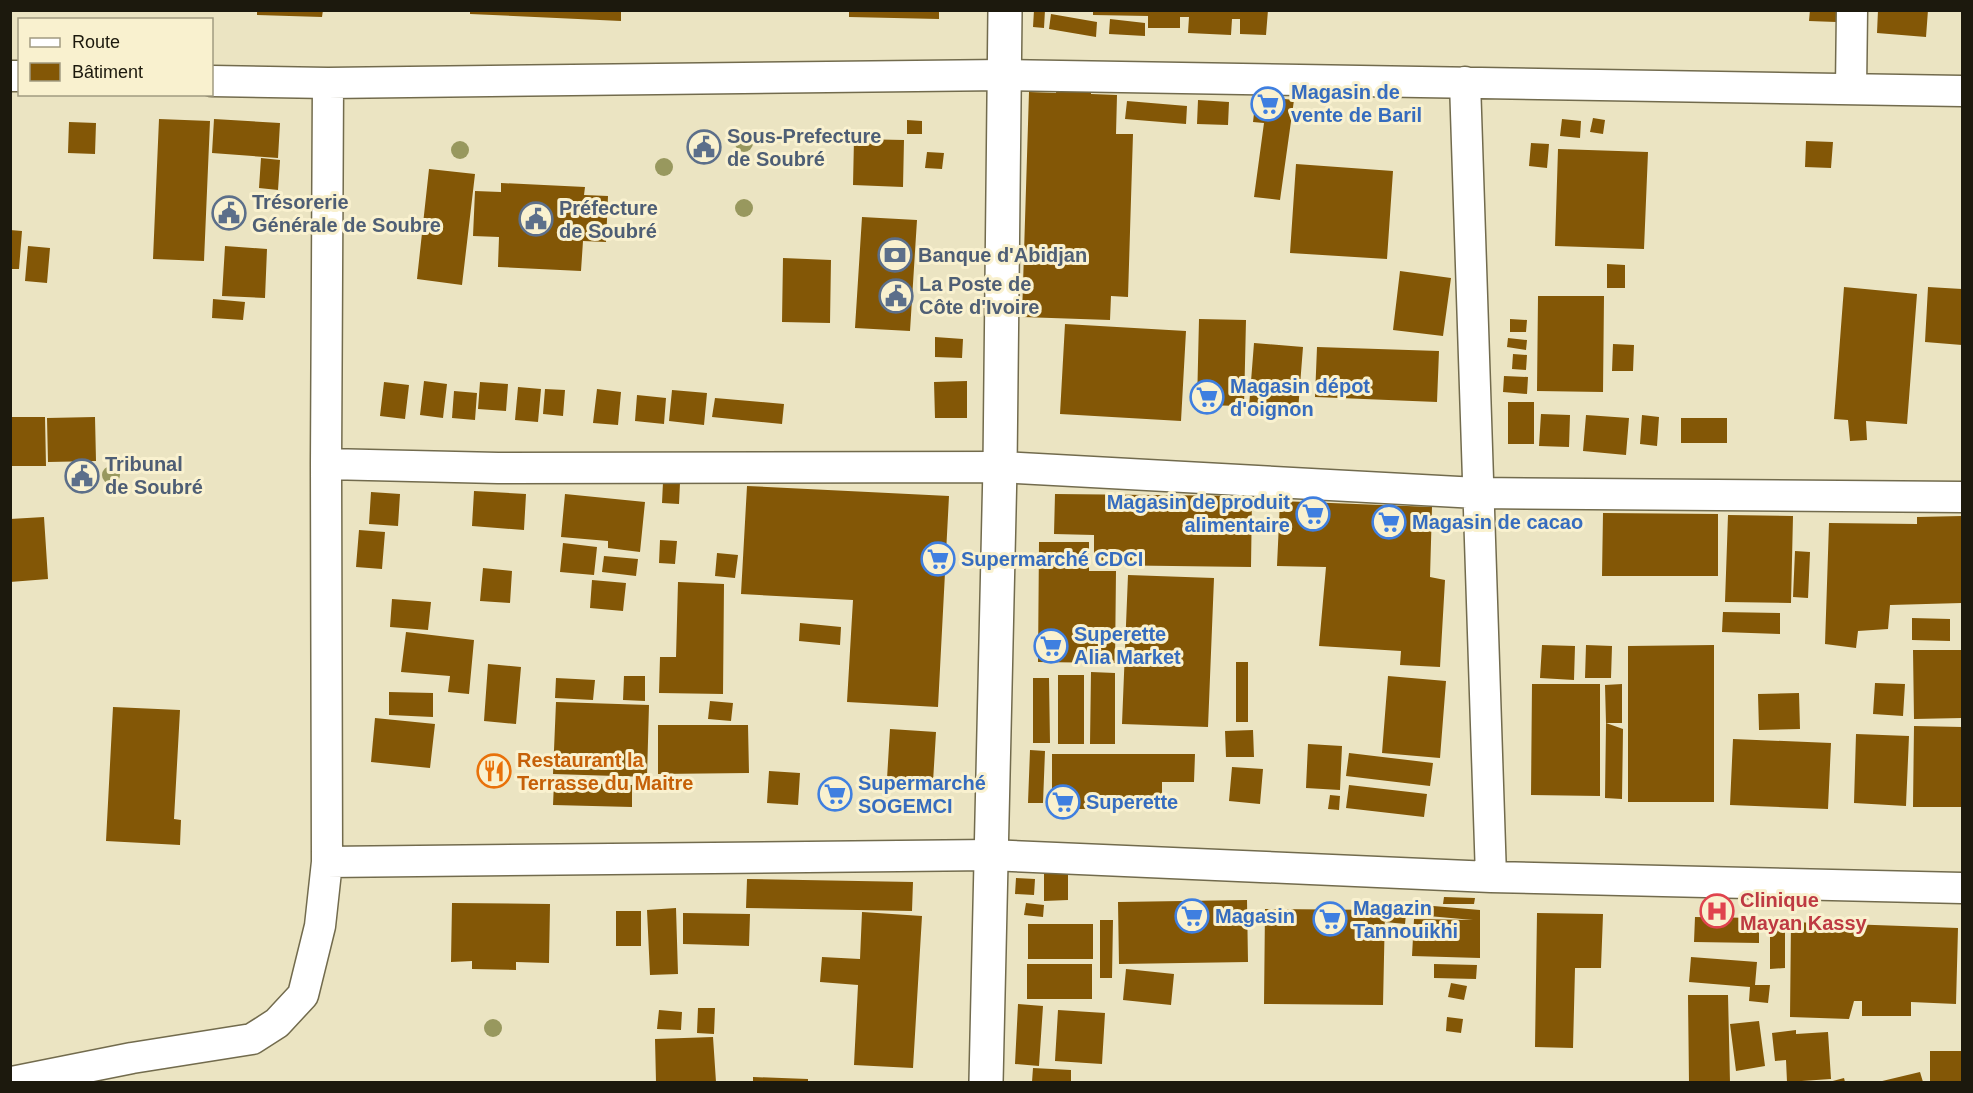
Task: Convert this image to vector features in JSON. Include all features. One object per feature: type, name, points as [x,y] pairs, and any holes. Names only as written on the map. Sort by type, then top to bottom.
[{"type":"street","points":[[986,1083],[1000,467],[1005,10]]},
{"type":"street","points":[[1851,89],[1852,10]]},
{"type":"street","points":[[213,81],[328,83],[1003,75],[1962,91]]},
{"type":"street","points":[[1465,82],[1491,877]]},
{"type":"street","points":[[12,1083],[132,1058],[252,1039],[278,1023],[303,995],[320,926],[327,862],[328,83]]},
{"type":"street","points":[[326,464],[498,468],[783,465],[1000,467],[1477,493],[1962,497]]},
{"type":"street","points":[[327,862],[990,855],[1491,877],[1962,888]]},
{"type":"building","points":[[257,10],[323,10],[322,17],[257,15]]},
{"type":"building","points":[[470,10],[621,10],[621,21],[470,14]]},
{"type":"building","points":[[849,10],[939,10],[939,19],[849,17]]},
{"type":"building","points":[[1034,10],[1045,10],[1044,28],[1033,27]]},
{"type":"building","points":[[1093,10],[1268,10],[1266,35],[1240,34],[1240,19],[1232,19],[1231,35],[1188,33],[1189,17],[1180,17],[1180,28],[1148,28],[1148,16],[1093,15]]},
{"type":"building","points":[[1810,10],[1836,10],[1836,22],[1809,21]]},
{"type":"building","points":[[1878,10],[1928,10],[1926,37],[1877,33]]},
{"type":"building","points":[[1051,14],[1097,22],[1096,37],[1049,29]]},
{"type":"building","points":[[1110,19],[1145,23],[1145,36],[1109,34]]},
{"type":"building","points":[[1057,83],[1091,84],[1091,94],[1117,95],[1116,134],[1133,134],[1128,297],[1111,296],[1110,320],[1022,317],[1029,92],[1056,93]]},
{"type":"building","points":[[1256,96],[1294,100],[1280,200],[1254,197],[1264,123],[1253,122]]},
{"type":"building","points":[[1198,100],[1229,102],[1228,125],[1197,124]]},
{"type":"building","points":[[1127,101],[1187,106],[1186,124],[1125,119]]},
{"type":"building","points":[[1593,118],[1605,120],[1603,134],[1590,132]]},
{"type":"building","points":[[159,119],[210,121],[204,261],[153,259]]},
{"type":"building","points":[[214,119],[280,123],[278,158],[212,153]]},
{"type":"building","points":[[1562,119],[1581,121],[1580,138],[1560,136]]},
{"type":"building","points":[[907,120],[922,121],[922,134],[907,134]]},
{"type":"building","points":[[69,122],[96,123],[95,154],[68,153]]},
{"type":"building","points":[[854,139],[904,140],[903,187],[853,185]]},
{"type":"building","points":[[1806,141],[1833,142],[1831,168],[1805,167]]},
{"type":"building","points":[[1531,143],[1549,144],[1547,168],[1529,166]]},
{"type":"building","points":[[1558,149],[1648,152],[1644,249],[1555,246]]},
{"type":"building","points":[[927,152],[944,153],[942,169],[925,168]]},
{"type":"building","points":[[261,158],[280,160],[278,190],[259,188]]},
{"type":"building","points":[[1296,164],[1393,171],[1387,259],[1290,253]]},
{"type":"building","points":[[429,169],[475,174],[462,285],[417,279]]},
{"type":"building","points":[[501,183],[585,187],[584,195],[608,196],[606,242],[583,241],[581,271],[498,267],[499,237],[473,236],[475,191],[501,192]]},
{"type":"building","points":[[862,217],[917,220],[910,331],[855,328]]},
{"type":"building","points":[[10,230],[22,231],[19,269],[10,269]]},
{"type":"building","points":[[28,246],[50,248],[47,283],[25,281]]},
{"type":"building","points":[[225,246],[267,249],[265,298],[222,296]]},
{"type":"building","points":[[783,258],[831,260],[830,323],[782,322]]},
{"type":"building","points":[[1607,264],[1625,265],[1625,288],[1607,288]]},
{"type":"building","points":[[1400,271],[1451,278],[1443,336],[1393,330]]},
{"type":"building","points":[[1844,287],[1917,294],[1907,424],[1866,421],[1867,440],[1850,441],[1848,420],[1834,419]]},
{"type":"building","points":[[1928,287],[1962,289],[1962,345],[1925,342]]},
{"type":"building","points":[[1538,296],[1604,296],[1603,392],[1537,391]]},
{"type":"building","points":[[213,299],[245,302],[243,320],[212,318]]},
{"type":"building","points":[[1199,319],[1246,320],[1244,406],[1197,405]]},
{"type":"building","points":[[1510,319],[1527,320],[1526,332],[1510,332]]},
{"type":"building","points":[[1065,324],[1186,331],[1181,421],[1060,414]]},
{"type":"building","points":[[935,337],[963,339],[962,358],[935,357]]},
{"type":"building","points":[[1508,338],[1527,340],[1526,350],[1507,347]]},
{"type":"building","points":[[1254,343],[1303,347],[1298,411],[1249,407]]},
{"type":"building","points":[[1613,344],[1634,345],[1633,371],[1612,371]]},
{"type":"building","points":[[1317,347],[1439,351],[1437,402],[1315,397]]},
{"type":"building","points":[[1513,354],[1527,355],[1526,370],[1512,369]]},
{"type":"building","points":[[1504,376],[1528,377],[1527,394],[1503,392]]},
{"type":"building","points":[[424,381],[447,384],[443,418],[420,415]]},
{"type":"building","points":[[967,381],[967,418],[935,418],[934,382]]},
{"type":"building","points":[[384,382],[409,385],[405,419],[380,416]]},
{"type":"building","points":[[480,382],[508,384],[506,411],[478,409]]},
{"type":"building","points":[[518,387],[541,389],[538,422],[515,420]]},
{"type":"building","points":[[545,389],[565,390],[563,416],[543,414]]},
{"type":"building","points":[[597,389],[621,392],[618,425],[593,423]]},
{"type":"building","points":[[672,390],[707,393],[704,425],[669,421]]},
{"type":"building","points":[[454,391],[477,393],[475,420],[452,418]]},
{"type":"building","points":[[637,395],[666,398],[664,424],[635,421]]},
{"type":"building","points":[[715,398],[784,404],[782,424],[712,417]]},
{"type":"building","points":[[1508,402],[1534,402],[1534,444],[1508,444]]},
{"type":"building","points":[[1541,414],[1570,415],[1569,447],[1539,446]]},
{"type":"building","points":[[1586,415],[1629,418],[1626,455],[1583,451]]},
{"type":"building","points":[[1642,415],[1659,417],[1657,446],[1640,444]]},
{"type":"building","points":[[10,417],[45,417],[46,466],[10,466]]},
{"type":"building","points":[[95,417],[96,461],[48,462],[47,418]]},
{"type":"building","points":[[1681,418],[1727,418],[1727,443],[1681,443]]},
{"type":"building","points":[[663,482],[680,483],[679,504],[662,503]]},
{"type":"building","points":[[747,486],[949,496],[938,707],[847,702],[853,600],[741,594]]},
{"type":"building","points":[[474,491],[526,494],[524,530],[472,526]]},
{"type":"building","points":[[371,492],[400,494],[398,526],[369,524]]},
{"type":"building","points":[[565,494],[645,502],[640,552],[608,548],[608,541],[561,537]]},
{"type":"building","points":[[1055,494],[1252,496],[1251,567],[1094,565],[1094,535],[1054,534]]},
{"type":"building","points":[[1280,501],[1432,507],[1430,577],[1445,580],[1440,667],[1400,665],[1401,651],[1319,646],[1326,567],[1277,566]]},
{"type":"building","points":[[1603,513],[1718,514],[1718,576],[1602,576]]},
{"type":"building","points":[[1728,515],[1793,516],[1791,603],[1725,602]]},
{"type":"building","points":[[1962,516],[1962,603],[1890,605],[1888,629],[1858,631],[1856,648],[1825,644],[1829,523],[1917,524],[1917,517]]},
{"type":"building","points":[[44,517],[48,579],[10,582],[10,519]]},
{"type":"building","points":[[359,530],[385,532],[382,569],[356,567]]},
{"type":"building","points":[[660,540],[677,541],[675,564],[659,563]]},
{"type":"building","points":[[1039,542],[1089,542],[1089,571],[1116,571],[1115,663],[1038,662]]},
{"type":"building","points":[[563,543],[597,547],[594,575],[560,572]]},
{"type":"building","points":[[1795,551],[1810,552],[1808,598],[1793,597]]},
{"type":"building","points":[[717,553],[738,555],[735,578],[715,576]]},
{"type":"building","points":[[604,556],[638,559],[636,576],[602,572]]},
{"type":"building","points":[[483,568],[512,571],[510,603],[480,601]]},
{"type":"building","points":[[1128,575],[1214,578],[1208,727],[1122,724]]},
{"type":"building","points":[[592,580],[626,583],[623,611],[590,608]]},
{"type":"building","points":[[678,582],[724,584],[723,694],[659,693],[660,657],[676,657]]},
{"type":"building","points":[[392,599],[431,602],[428,630],[390,627]]},
{"type":"building","points":[[1723,612],[1780,613],[1780,634],[1722,632]]},
{"type":"building","points":[[1912,618],[1950,619],[1950,641],[1912,640]]},
{"type":"building","points":[[800,623],[841,627],[840,645],[799,641]]},
{"type":"building","points":[[406,632],[474,640],[469,694],[448,692],[450,676],[401,672]]},
{"type":"building","points":[[1542,645],[1575,646],[1574,680],[1540,678]]},
{"type":"building","points":[[1586,645],[1612,646],[1611,678],[1585,678]]},
{"type":"building","points":[[1714,645],[1714,802],[1628,802],[1628,646]]},
{"type":"building","points":[[1913,650],[1962,650],[1962,718],[1914,719]]},
{"type":"building","points":[[1236,662],[1248,662],[1248,722],[1236,722]]},
{"type":"building","points":[[488,664],[521,667],[516,724],[484,721]]},
{"type":"building","points":[[1091,672],[1115,673],[1115,744],[1090,744]]},
{"type":"building","points":[[1058,675],[1084,675],[1084,744],[1058,744]]},
{"type":"building","points":[[624,676],[645,676],[645,701],[623,700]]},
{"type":"building","points":[[1388,676],[1446,681],[1440,758],[1382,753]]},
{"type":"building","points":[[556,678],[595,680],[593,700],[555,698]]},
{"type":"building","points":[[1033,678],[1049,678],[1050,743],[1033,743]]},
{"type":"building","points":[[1875,683],[1905,684],[1903,716],[1873,714]]},
{"type":"building","points":[[1532,684],[1600,684],[1600,796],[1531,795]]},
{"type":"building","points":[[1622,684],[1622,723],[1606,723],[1605,685]]},
{"type":"building","points":[[389,692],[433,693],[433,717],[389,715]]},
{"type":"building","points":[[1799,693],[1800,729],[1759,730],[1758,694]]},
{"type":"building","points":[[710,701],[733,703],[731,721],[708,719]]},
{"type":"building","points":[[556,702],[649,705],[647,777],[553,774]]},
{"type":"building","points":[[113,707],[180,710],[174,819],[181,820],[180,845],[106,841]]},
{"type":"building","points":[[375,718],[435,724],[430,768],[371,762]]},
{"type":"building","points":[[1606,723],[1623,729],[1622,799],[1605,798]]},
{"type":"building","points":[[658,725],[748,725],[749,773],[658,774]]},
{"type":"building","points":[[1914,726],[1962,727],[1962,807],[1913,807]]},
{"type":"building","points":[[890,729],[936,732],[933,782],[887,779]]},
{"type":"building","points":[[1253,730],[1254,757],[1226,757],[1225,731]]},
{"type":"building","points":[[1856,734],[1909,736],[1906,806],[1854,803]]},
{"type":"building","points":[[1733,739],[1831,743],[1828,809],[1730,805]]},
{"type":"building","points":[[1308,744],[1342,746],[1340,790],[1306,788]]},
{"type":"building","points":[[1030,750],[1045,751],[1043,803],[1028,803]]},
{"type":"building","points":[[1349,753],[1433,763],[1430,786],[1346,776]]},
{"type":"building","points":[[1052,754],[1195,754],[1194,782],[1162,782],[1162,809],[1052,809]]},
{"type":"building","points":[[1232,767],[1263,769],[1260,804],[1229,801]]},
{"type":"building","points":[[769,771],[800,773],[798,805],[767,803]]},
{"type":"building","points":[[554,782],[632,785],[632,807],[553,805]]},
{"type":"building","points":[[1349,785],[1427,794],[1424,817],[1346,808]]},
{"type":"building","points":[[1330,795],[1340,796],[1339,810],[1328,809]]},
{"type":"building","points":[[1068,873],[1068,900],[1044,901],[1044,874]]},
{"type":"building","points":[[1016,878],[1035,879],[1034,895],[1015,894]]},
{"type":"building","points":[[747,879],[913,882],[912,911],[746,908]]},
{"type":"building","points":[[1444,897],[1475,898],[1474,904],[1443,904]]},
{"type":"building","points":[[1247,900],[1248,962],[1119,964],[1118,902]]},
{"type":"building","points":[[1387,902],[1480,910],[1480,958],[1412,956],[1414,919],[1473,920],[1406,914],[1405,924],[1385,922]]},
{"type":"building","points":[[452,903],[550,904],[549,963],[516,962],[516,970],[472,969],[472,961],[451,962]]},
{"type":"building","points":[[1026,903],[1044,905],[1043,917],[1024,915]]},
{"type":"building","points":[[676,908],[678,974],[650,975],[647,910]]},
{"type":"building","points":[[1265,909],[1385,910],[1383,1005],[1264,1004]]},
{"type":"building","points":[[616,911],[641,911],[641,946],[616,946]]},
{"type":"building","points":[[862,912],[922,916],[913,1068],[854,1065],[858,985],[820,982],[822,957],[860,959]]},
{"type":"building","points":[[683,913],[750,914],[749,946],[683,944]]},
{"type":"building","points":[[1537,913],[1603,914],[1601,968],[1575,968],[1573,1048],[1535,1047]]},
{"type":"building","points":[[1695,917],[1759,918],[1759,943],[1694,942]]},
{"type":"building","points":[[1100,920],[1113,920],[1112,978],[1100,978]]},
{"type":"building","points":[[1791,922],[1958,928],[1956,1004],[1911,1002],[1911,1016],[1862,1016],[1862,1001],[1854,1001],[1849,1019],[1790,1017]]},
{"type":"building","points":[[1770,923],[1785,923],[1785,968],[1770,969]]},
{"type":"building","points":[[1028,924],[1093,924],[1093,959],[1028,959]]},
{"type":"building","points":[[1691,957],[1757,962],[1755,985],[1770,985],[1768,1003],[1749,1001],[1750,987],[1689,982]]},
{"type":"building","points":[[1027,964],[1092,964],[1092,999],[1027,999]]},
{"type":"building","points":[[1434,964],[1477,965],[1476,979],[1434,978]]},
{"type":"building","points":[[1126,969],[1174,974],[1171,1005],[1123,1000]]},
{"type":"building","points":[[1451,983],[1467,986],[1464,1000],[1448,997]]},
{"type":"building","points":[[1688,995],[1728,995],[1730,1082],[1689,1082]]},
{"type":"building","points":[[1018,1004],[1043,1006],[1039,1066],[1015,1064]]},
{"type":"building","points":[[698,1008],[715,1008],[714,1034],[697,1033]]},
{"type":"building","points":[[659,1010],[682,1012],[681,1030],[657,1029]]},
{"type":"building","points":[[1058,1010],[1105,1013],[1102,1064],[1055,1061]]},
{"type":"building","points":[[1447,1017],[1463,1019],[1461,1033],[1446,1031]]},
{"type":"building","points":[[1759,1021],[1765,1066],[1736,1071],[1730,1024]]},
{"type":"building","points":[[1796,1030],[1796,1034],[1828,1032],[1831,1079],[1787,1082],[1786,1060],[1775,1061],[1772,1033]]},
{"type":"building","points":[[713,1037],[716,1082],[656,1082],[655,1039]]},
{"type":"building","points":[[1930,1051],[1962,1051],[1962,1082],[1930,1082]]},
{"type":"building","points":[[1033,1068],[1071,1070],[1071,1082],[1032,1082]]},
{"type":"building","points":[[1920,1072],[1923,1082],[1878,1082]]},
{"type":"building","points":[[753,1077],[808,1079],[808,1082],[753,1082]]},
{"type":"building","points":[[1844,1078],[1845,1082],[1829,1082]]},
{"type":"place","name":"Magasin de vente de Baril","points":[[1268,104]]},
{"type":"place","name":"Sous-Prefecture de Soubré","points":[[704,147]]},
{"type":"place","name":"Trésorerie Générale de Soubre","points":[[229,213]]},
{"type":"place","name":"Préfecture de Soubré","points":[[536,219]]},
{"type":"place","name":"Banque d'Abidjan","points":[[895,255]]},
{"type":"place","name":"La Poste de Côte d'Ivoire","points":[[896,296]]},
{"type":"place","name":"Magasin dépot d'oignon","points":[[1207,397]]},
{"type":"place","name":"Tribunal de Soubré","points":[[82,476]]},
{"type":"place","name":"Magasin de produit alimentaire","points":[[1313,514]]},
{"type":"place","name":"Magasin de cacao","points":[[1389,522]]},
{"type":"place","name":"Supermarché CDCI","points":[[938,559]]},
{"type":"place","name":"Superette Alia Market","points":[[1051,646]]},
{"type":"place","name":"Restaurant la Terrasse du Maitre","points":[[494,771]]},
{"type":"place","name":"Supermarché SOGEMCI","points":[[835,794]]},
{"type":"place","name":"Superette","points":[[1063,802]]},
{"type":"place","name":"Clinique Mayan Kassy","points":[[1717,911]]},
{"type":"place","name":"Magasin","points":[[1192,916]]},
{"type":"place","name":"Magazin Tannouikhi","points":[[1330,919]]}]
